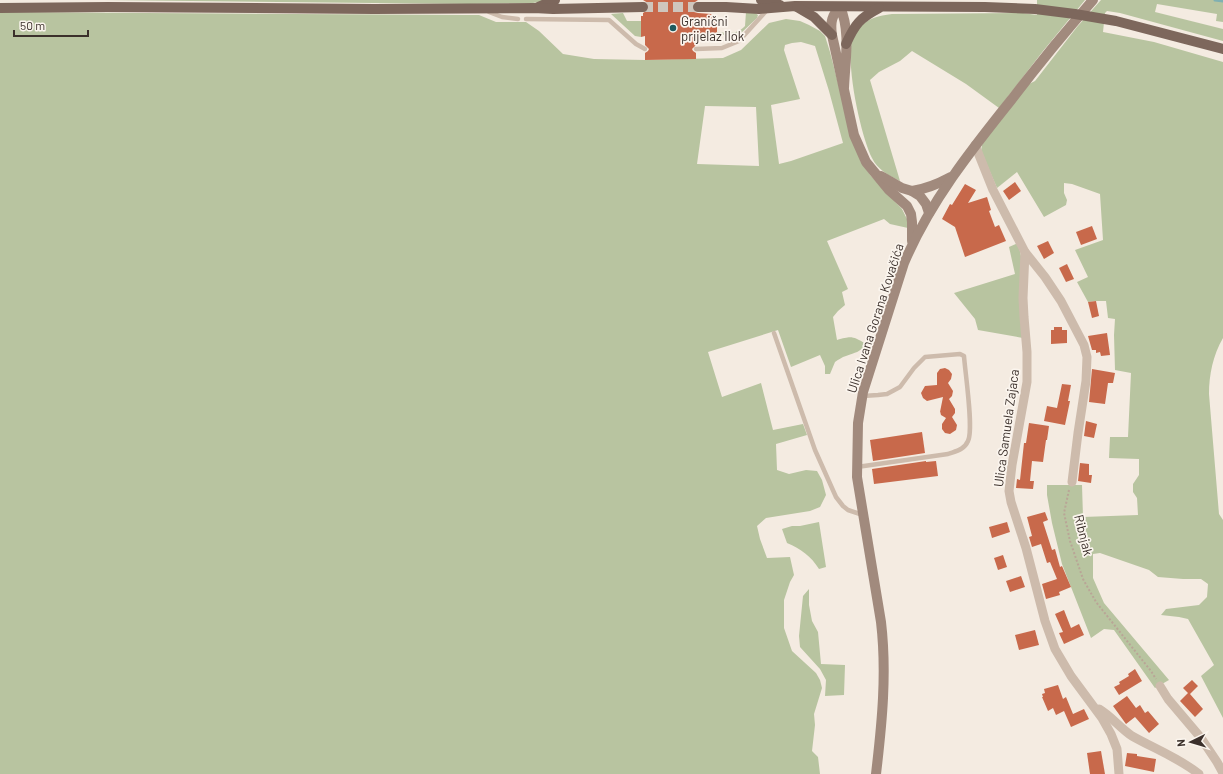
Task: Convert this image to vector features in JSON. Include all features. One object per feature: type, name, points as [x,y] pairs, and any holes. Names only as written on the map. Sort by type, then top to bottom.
[{"type":"main road","points":[[534,8],[555,0]]},
{"type":"main road","points":[[761,0],[772,4],[808,6],[978,7],[1035,9],[1116,21],[1223,50]]},
{"type":"main road","name":"Ulica Ivana Gorana Kovačića","points":[[876,774],[883,709],[883,640],[857,477],[858,423],[862,396],[904,263],[912,243],[929,213],[951,177],[975,145],[1061,36],[1092,0]]},
{"type":"main road","points":[[698,7],[769,9],[793,4],[814,17],[832,35]]},
{"type":"main road","points":[[840,6],[834,13],[832,19],[832,35],[854,135],[866,162],[888,190],[907,206],[920,213],[929,213],[926,204],[920,196],[912,191],[902,188],[874,172]]},
{"type":"main road","points":[[840,6],[845,20],[846,44],[844,88]]},
{"type":"main road","points":[[846,44],[858,22],[880,7]]},
{"type":"main road","points":[[0,8],[643,8]]},
{"type":"main road","points":[[912,191],[923,190],[936,186],[951,177]]},
{"type":"main road","points":[[907,206],[912,222],[912,243]]},
{"type":"street","name":"Ulica Samuela Zajaca","points":[[975,145],[993,190],[1025,252],[1023,298],[1028,352],[1027,382],[1012,465],[1009,490],[1011,502],[1026,548],[1045,621],[1055,649],[1071,676],[1102,718],[1111,734],[1117,749],[1119,774]]},
{"type":"street","points":[[1025,252],[1045,277],[1061,301],[1079,333],[1087,357],[1086,381],[1072,482]]},
{"type":"street","points":[[1160,686],[1168,699],[1201,738],[1223,773]]},
{"type":"street","points":[[1093,706],[1103,712],[1118,726],[1132,736],[1189,766],[1199,774]]},
{"type":"lane","points":[[480,8],[502,16],[518,19]]},
{"type":"lane","points":[[696,49],[722,48],[739,40],[769,9]]},
{"type":"lane","points":[[526,19],[609,20],[636,44],[645,49]]},
{"type":"lane","points":[[774,333],[815,450],[836,497],[848,510],[863,515]]},
{"type":"lane","points":[[857,467],[948,454],[961,450],[969,441],[970,428],[964,356],[960,354],[925,357],[914,368],[900,387],[887,394],[862,396]]},
{"type":"path","name":"Ribnjak","points":[[1072,482],[1064,513],[1070,541],[1083,579],[1096,602],[1151,671],[1160,686]]},
{"type":"green space","points":[[104,0],[549,0],[533,3],[469,4]]},
{"type":"green space","points":[[1037,0],[1085,0],[999,108],[966,84],[912,51],[900,61],[879,72],[870,80],[900,181],[880,169],[872,158],[863,133],[852,78],[851,45],[854,34],[863,24],[878,16],[892,14],[1023,13],[1037,15]]},
{"type":"green space","points":[[1101,0],[1223,0],[1223,22],[1216,21],[1217,14],[1157,4],[1155,12],[1223,29],[1223,41],[1120,13],[1107,11],[1105,13],[1103,32],[1154,42],[1223,62],[1223,338],[1212,365],[1209,394],[1219,514],[1223,520],[1223,718],[1201,676],[1214,665],[1188,619],[1161,615],[1166,609],[1199,605],[1207,597],[1208,584],[1201,579],[1158,577],[1149,570],[1100,553],[1093,554],[1093,578],[1104,603],[1169,680],[1155,688],[1114,630],[1104,629],[1091,638],[1062,564],[1052,523],[1047,495],[1047,485],[1082,485],[1083,517],[1138,515],[1137,498],[1133,492],[1133,484],[1139,475],[1139,459],[1109,458],[1110,437],[1128,437],[1131,373],[1115,370],[1115,319],[1108,318],[1106,301],[1088,302],[1077,282],[1088,277],[1075,250],[1103,240],[1100,194],[1072,184],[1064,183],[1064,193],[1067,200],[1066,205],[1044,217],[1017,172],[997,188],[981,151],[982,145],[987,137],[1029,84],[1035,81],[1077,27]]},
{"type":"green space","points":[[0,12],[479,15],[496,22],[526,22],[539,31],[563,54],[594,59],[645,60],[723,58],[741,50],[769,23],[786,19],[800,21],[820,31],[825,36],[849,126],[861,162],[871,176],[902,209],[907,219],[908,228],[890,224],[884,219],[827,241],[848,289],[842,292],[845,305],[833,317],[837,340],[852,338],[858,339],[866,344],[859,351],[843,357],[835,362],[830,374],[825,374],[825,366],[820,355],[791,367],[778,330],[708,352],[722,397],[761,383],[773,430],[803,424],[807,435],[776,444],[777,470],[789,474],[806,470],[817,471],[822,480],[826,495],[820,507],[810,511],[766,518],[757,526],[767,558],[790,557],[794,575],[784,600],[784,628],[792,651],[816,673],[822,688],[814,714],[815,725],[812,751],[818,757],[820,774],[0,774]],"holes":[[[801,42],[815,46],[843,143],[779,164],[771,105],[800,99],[784,50],[785,45]],[[705,106],[756,107],[759,166],[697,164]]]},
{"type":"green space","points":[[746,12],[755,13],[758,15],[757,18],[739,35],[717,35],[717,32],[732,33],[742,29],[745,26]]},
{"type":"green space","points":[[623,13],[627,21],[641,21],[641,37],[635,36],[611,14]]},
{"type":"green space","points":[[1018,243],[1021,256],[1023,338],[978,330],[975,319],[954,293],[1015,274],[1009,247]]},
{"type":"green space","points":[[819,522],[826,567],[819,569],[813,560],[805,553],[787,543],[782,529]]},
{"type":"green space","points":[[809,589],[809,605],[812,621],[818,632],[821,664],[845,665],[844,695],[825,696],[826,680],[820,669],[800,647],[799,636],[803,596]]},
{"type":"building","points":[[643,0],[698,0],[692,4],[692,10],[698,13],[711,14],[717,22],[717,35],[695,36],[696,45],[692,49],[696,53],[696,59],[645,60],[645,53],[649,49],[645,45],[645,36],[641,37],[641,16],[643,16],[643,13],[648,10],[649,6],[648,3]]},
{"type":"building","points":[[1015,182],[1021,191],[1009,200],[1003,191]]},
{"type":"building","points":[[965,184],[976,190],[968,203],[987,197],[991,210],[989,211],[995,227],[999,225],[1006,241],[965,257],[955,227],[942,219],[950,204],[952,205]]},
{"type":"building","points":[[1092,226],[1097,239],[1081,245],[1076,232]]},
{"type":"building","points":[[1048,241],[1054,253],[1044,259],[1037,246]]},
{"type":"building","points":[[1067,264],[1074,279],[1066,282],[1059,268]]},
{"type":"building","points":[[1096,301],[1099,316],[1092,318],[1088,302]]},
{"type":"building","points":[[1054,327],[1062,327],[1062,330],[1067,330],[1067,343],[1051,344],[1051,330],[1054,330]]},
{"type":"building","points":[[1107,333],[1110,355],[1101,356],[1100,352],[1096,353],[1096,350],[1092,350],[1088,336]]},
{"type":"building","points":[[945,368],[952,374],[948,383],[953,391],[952,396],[949,399],[955,409],[955,413],[952,417],[957,425],[956,430],[950,434],[945,433],[942,429],[942,424],[946,418],[941,415],[940,411],[943,397],[927,401],[923,398],[921,393],[925,386],[937,385],[937,373],[940,369]]},
{"type":"building","points":[[1092,369],[1115,373],[1113,383],[1108,383],[1105,404],[1089,402]]},
{"type":"building","points":[[1062,384],[1071,385],[1068,401],[1070,401],[1065,425],[1044,421],[1047,406],[1057,408]]},
{"type":"building","points":[[1086,421],[1097,424],[1094,438],[1084,436]]},
{"type":"building","points":[[1029,423],[1049,426],[1043,462],[1032,461],[1030,481],[1034,481],[1033,489],[1016,488],[1017,479],[1020,480],[1024,443],[1026,443]]},
{"type":"building","points":[[922,432],[925,453],[873,461],[870,440]]},
{"type":"building","points":[[926,461],[936,461],[938,476],[874,484],[872,469]]},
{"type":"building","points":[[1080,463],[1089,464],[1089,475],[1092,475],[1091,483],[1078,481]]},
{"type":"building","points":[[1045,512],[1048,520],[1043,522],[1052,550],[1055,549],[1060,567],[1062,566],[1071,587],[1059,592],[1060,595],[1046,599],[1042,584],[1057,579],[1050,562],[1047,563],[1041,544],[1032,547],[1029,537],[1032,536],[1027,517]]},
{"type":"building","points":[[1007,522],[1010,532],[992,538],[989,527]]},
{"type":"building","points":[[1003,555],[1007,567],[998,570],[994,558]]},
{"type":"building","points":[[1021,576],[1025,587],[1010,592],[1006,581]]},
{"type":"building","points":[[1064,610],[1071,628],[1079,624],[1084,635],[1064,644],[1059,633],[1063,632],[1055,614]]},
{"type":"building","points":[[1035,630],[1039,645],[1019,650],[1015,635]]},
{"type":"building","points":[[1135,669],[1142,681],[1119,695],[1114,687],[1120,684],[1119,682],[1129,676],[1128,674]]},
{"type":"building","points":[[1192,680],[1198,686],[1190,694],[1203,709],[1195,717],[1180,701],[1188,693],[1183,688]]},
{"type":"building","points":[[1058,685],[1063,699],[1066,697],[1073,714],[1084,709],[1089,719],[1071,727],[1064,711],[1056,715],[1053,708],[1048,711],[1042,694],[1045,693],[1044,689]]},
{"type":"building","points":[[1127,696],[1136,708],[1140,705],[1145,713],[1148,711],[1159,724],[1149,733],[1135,717],[1126,724],[1113,706]]},
{"type":"building","points":[[1101,751],[1105,774],[1090,774],[1087,753]]},
{"type":"building","points":[[1127,753],[1156,759],[1154,772],[1125,766]]},
{"type":"waterway","points":[[1215,0],[1223,1]]},
{"type":"tunnel","points":[[643,7],[698,7]]},
{"type":"place","name":"Granični prijelaz Ilok","points":[[673,28]]}]
